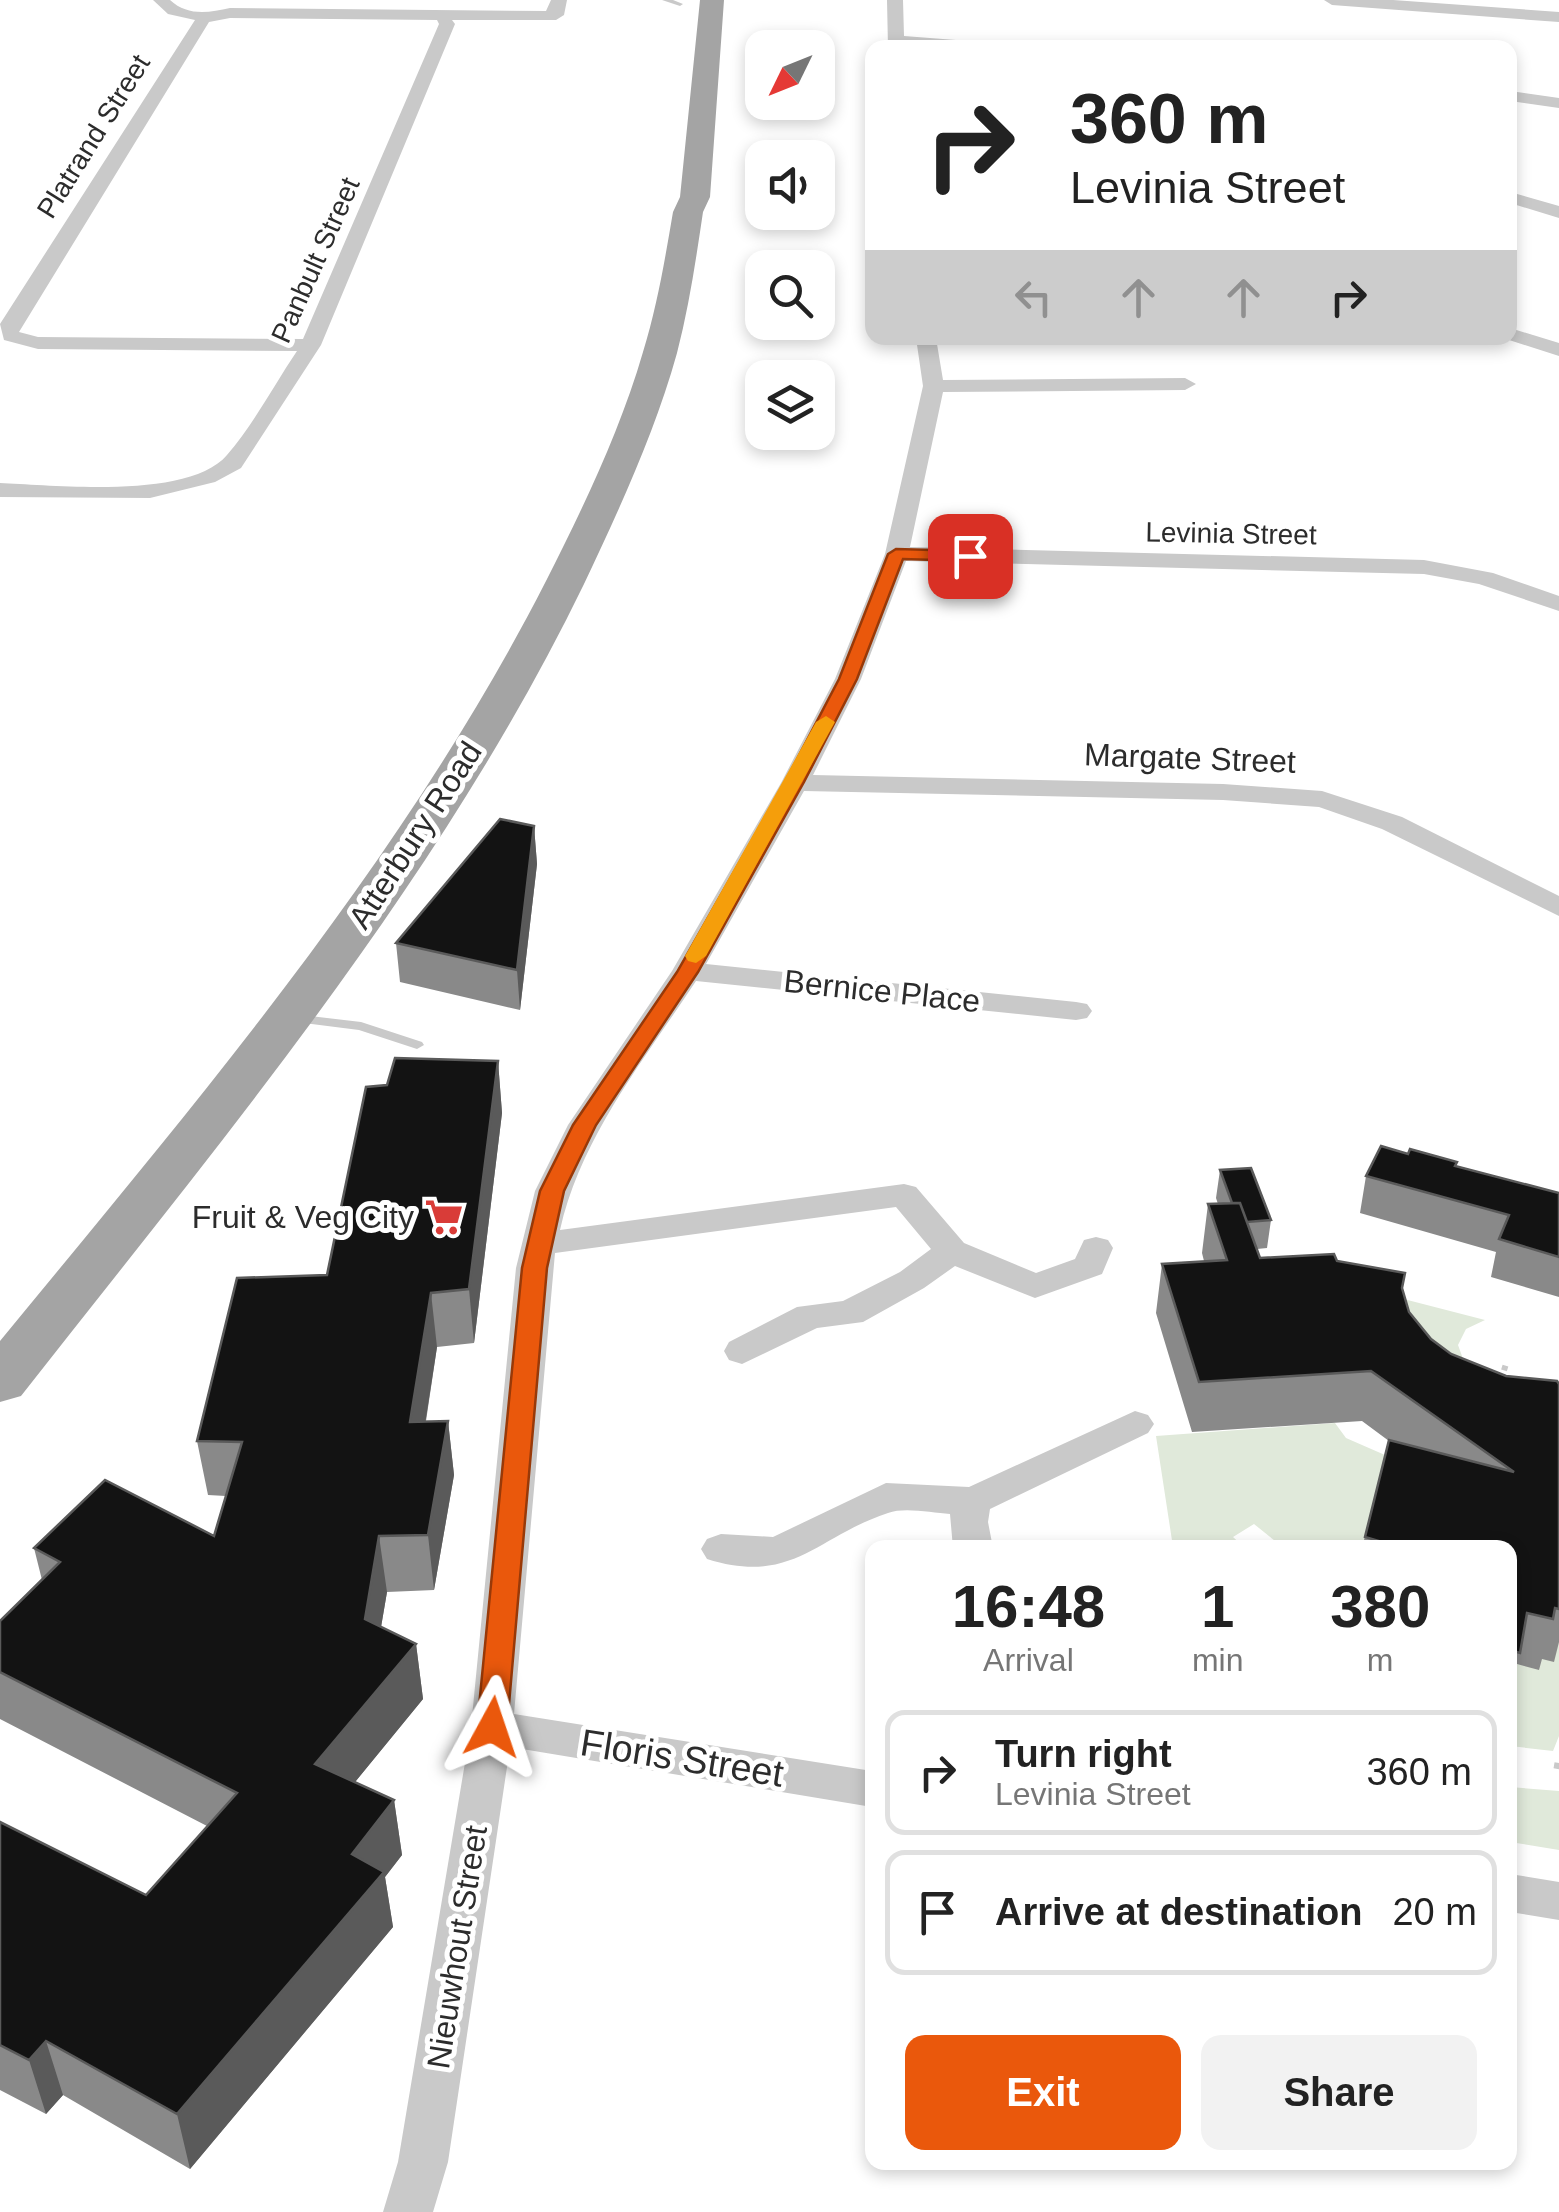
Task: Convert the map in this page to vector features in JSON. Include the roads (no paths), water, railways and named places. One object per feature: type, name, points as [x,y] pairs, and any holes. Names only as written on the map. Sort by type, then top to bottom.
[{"type":"main road","name":"Atterbury Road","points":[[0,1381],[290,1018],[368,914],[548,620],[654,373],[688,212],[695,197],[712,0]]},
{"type":"main road","points":[[675,1],[676,35]]},
{"type":"main road","name":"Atterbury Road","points":[[676,100],[680,196],[688,212]]},
{"type":"street","points":[[160,0],[173,11],[204,18],[258,6],[377,7],[442,16],[551,16],[556,14],[558,0]]},
{"type":"street","points":[[895,0],[896,40]]},
{"type":"street","points":[[1332,0],[1559,17]]},
{"type":"street","name":"Panbult Street","points":[[0,490],[126,492],[174,488],[213,476],[232,464],[311,345],[448,24],[442,16]]},
{"type":"street","name":"Platrand Street","points":[[204,18],[8,329],[11,336],[38,343],[311,345]]},
{"type":"street","points":[[1517,97],[1559,103]]},
{"type":"street","points":[[1517,199],[1559,212]]},
{"type":"street","points":[[1517,336],[1559,350]]},
{"type":"street","name":"Nieuwhout Street","points":[[408,2212],[423,2162],[492,1727],[534,1268],[552,1191],[564,1160],[687,972],[795,782],[848,679],[896,554],[934,386],[927,345]]},
{"type":"street","points":[[934,386],[1185,384]]},
{"type":"street","name":"Levinia Street","points":[[896,554],[1424,568],[1484,578],[1559,604]]},
{"type":"street","name":"Margate Street","points":[[795,782],[1272,794],[1322,799],[1392,823],[1559,907]]},
{"type":"street","name":"Bernice Place","points":[[687,972],[1076,1011]]},
{"type":"street","points":[[540,1244],[904,1196],[952,1251],[1036,1286],[1090,1266],[1096,1248]]},
{"type":"street","points":[[742,1351],[810,1316],[850,1313],[912,1280],[952,1251]]},
{"type":"street","points":[[721,1550],[778,1552],[886,1496],[973,1501],[1135,1424]]},
{"type":"street","points":[[971,1540],[968,1522],[973,1501]]},
{"type":"street","name":"Floris Street","points":[[492,1727],[865,1788]]},
{"type":"street","points":[[1517,1893],[1559,1900]]},
{"type":"lane","points":[[290,1018],[361,1026],[417,1045]]},
{"type":"place","name":"Fruit & Veg City","points":[[444,1217]]}]
